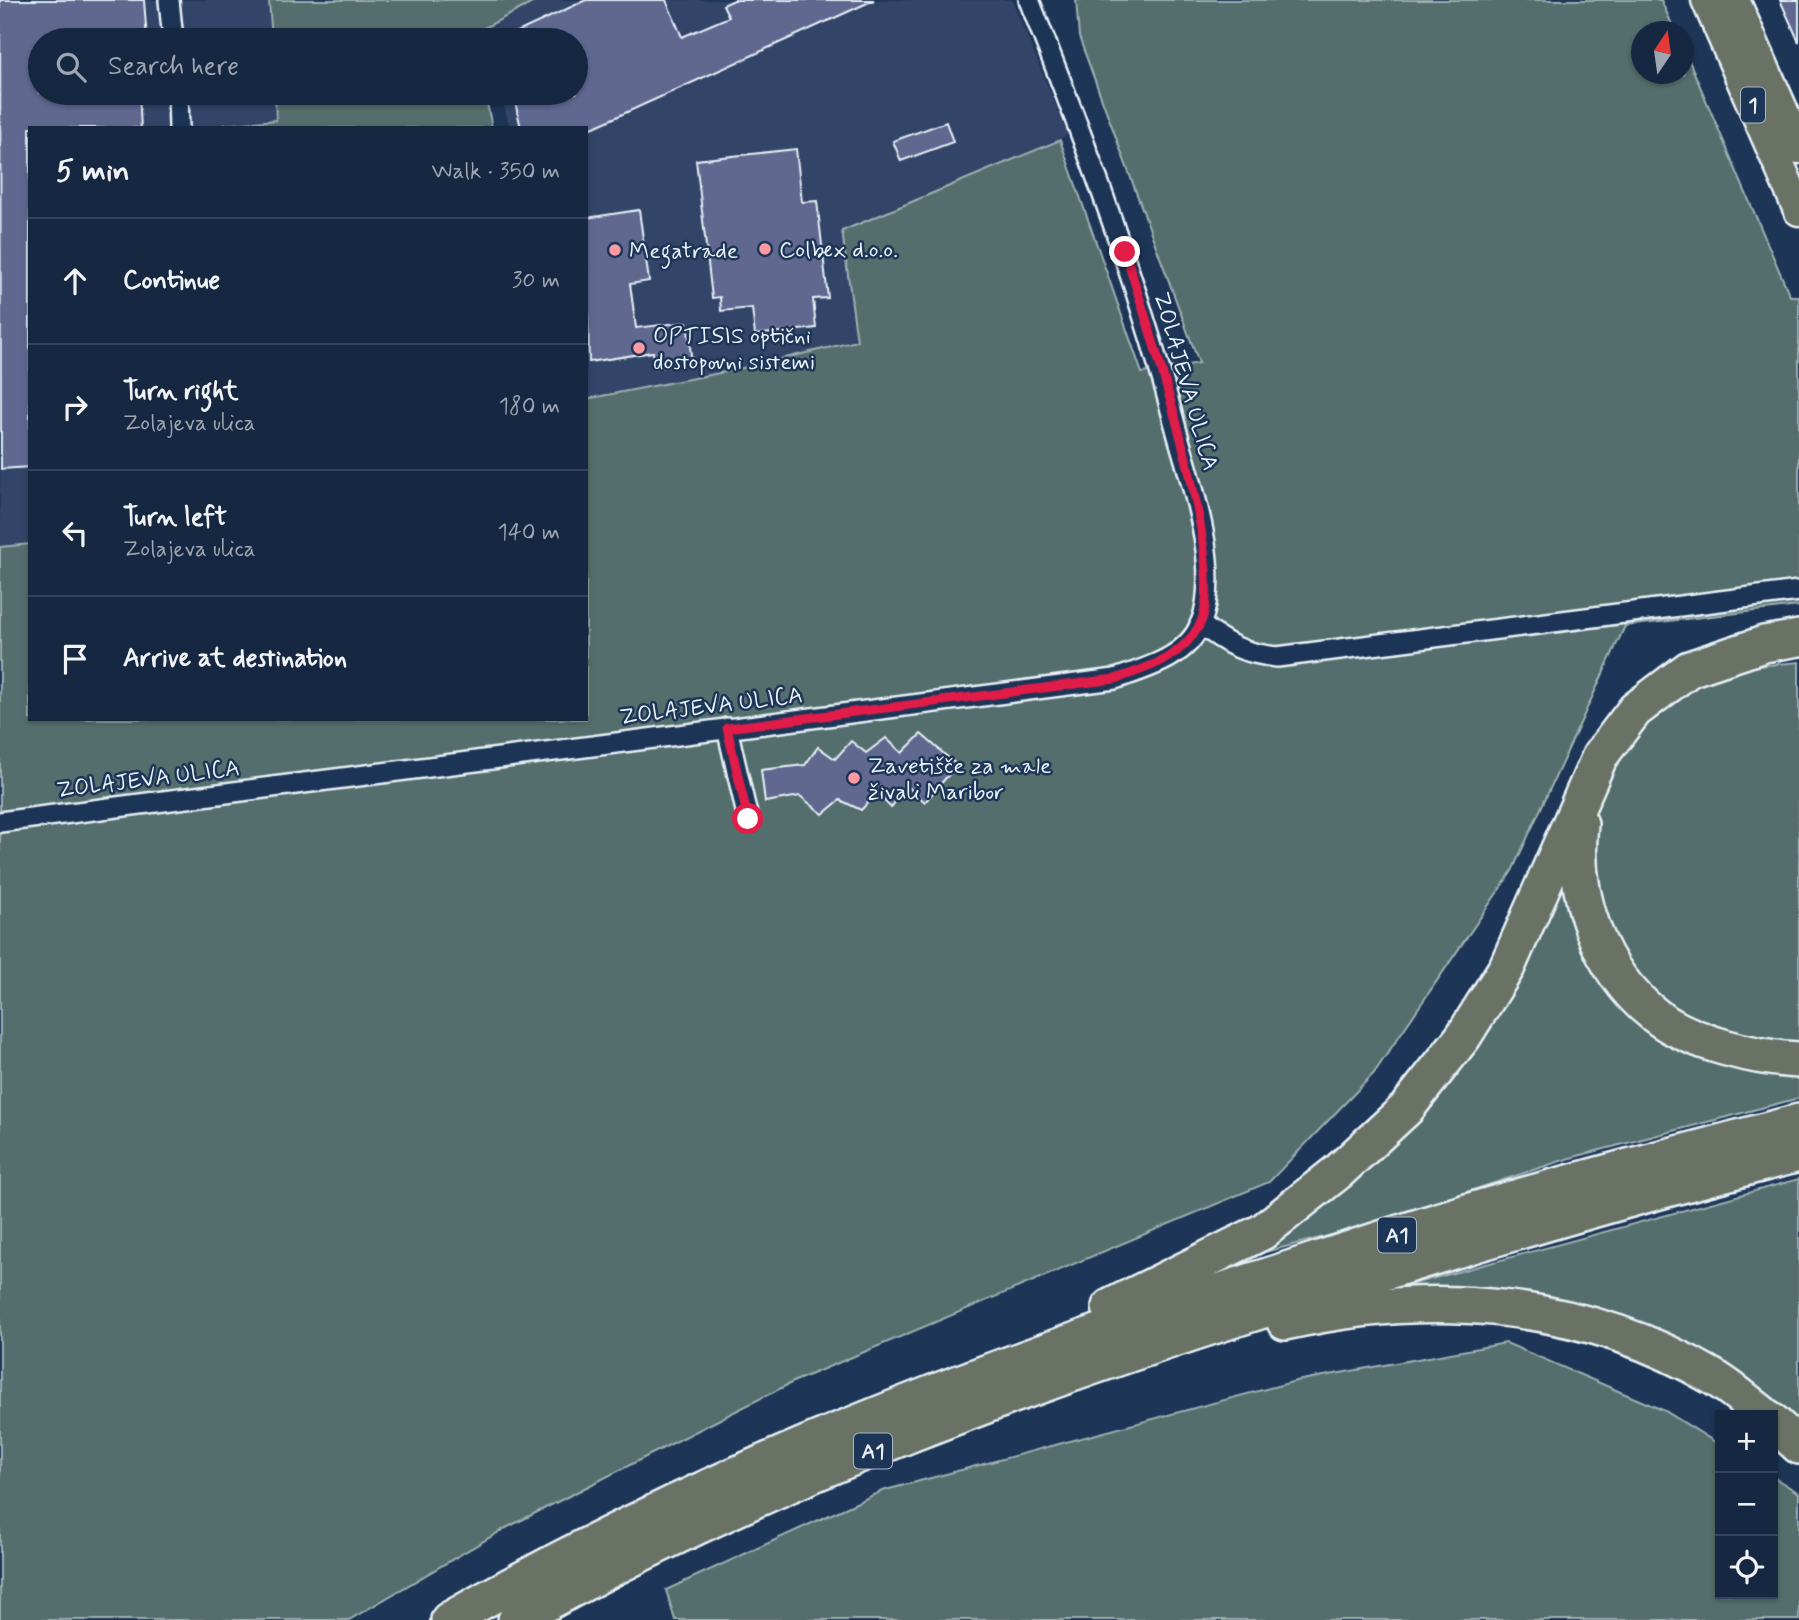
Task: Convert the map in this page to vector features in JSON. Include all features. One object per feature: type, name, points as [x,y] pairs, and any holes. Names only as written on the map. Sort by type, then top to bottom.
[{"type":"highway","points":[[1002,1366],[1026,1341],[1139,1295],[1262,1233],[1339,1171],[1406,1109],[1462,1037],[1507,967],[1600,756],[1634,710],[1689,669],[1723,656],[1799,638]]},
{"type":"highway","points":[[1586,791],[1577,863],[1584,907],[1616,973],[1636,998],[1658,1018],[1690,1034],[1732,1050],[1799,1060]]},
{"type":"highway","name":"A1","points":[[449,1620],[673,1504],[803,1444],[1002,1366],[1483,1207],[1799,1122]]},
{"type":"highway","name":"A1","points":[[516,1620],[688,1531],[835,1466],[1023,1391],[1188,1332],[1485,1240],[1799,1154]]},
{"type":"highway","points":[[1188,1332],[1222,1336],[1299,1319],[1373,1308],[1469,1303],[1566,1316],[1652,1346],[1714,1377],[1757,1410]]},
{"type":"highway","points":[[1778,1427],[1799,1447]]},
{"type":"main road","name":"1","points":[[1707,0],[1799,210]]},
{"type":"main road","name":"1","points":[[1734,0],[1799,148]]},
{"type":"street","points":[[169,0],[172,28]]},
{"type":"street","name":"ZOLAJEVA ULICA","points":[[0,821],[1115,679],[1165,661],[1186,643],[1200,624],[1207,591],[1207,564],[1198,508],[1160,367],[1125,252],[1029,0]]},
{"type":"street","points":[[178,105],[179,126]]},
{"type":"street","points":[[1200,624],[1225,643],[1248,654],[1277,657],[1799,591]]},
{"type":"street","points":[[727,728],[748,819]]},
{"type":"shaded area","points":[[0,0],[343,0],[365,28],[28,28],[28,105],[340,105],[287,126],[28,126],[28,544],[0,547]]},
{"type":"shaded area","points":[[538,0],[1012,0],[1068,135],[842,231],[858,341],[730,371],[588,399],[588,126],[509,126],[503,105],[588,105],[588,28],[483,28]]},
{"type":"green space","points":[[269,0],[538,0],[484,28],[271,28]]},
{"type":"green space","points":[[1076,0],[1661,0],[1670,21],[1631,21],[1631,84],[1694,84],[1694,72],[1790,296],[1799,296],[1799,606],[1625,626],[1512,871],[1374,1073],[1269,1182],[795,1381],[506,1528],[349,1620],[0,1620],[0,547],[28,544],[28,721],[588,721],[588,399],[730,371],[857,341],[842,231],[1060,140],[1142,373],[1199,363],[1079,37]]},
{"type":"green space","points":[[275,105],[487,105],[492,126],[223,126],[276,120]]},
{"type":"green space","points":[[1799,662],[1799,1050],[1744,1043],[1641,993],[1590,905],[1594,797],[1624,743],[1698,679],[1735,668]]},
{"type":"green space","points":[[1572,846],[1638,1014],[1799,1067],[1799,1098],[1570,1158],[1347,1231],[1265,1252],[1228,1271],[1223,1264],[1371,1156]]},
{"type":"green space","points":[[1799,1179],[1799,1436],[1778,1421],[1778,1410],[1763,1410],[1681,1351],[1354,1300]]},
{"type":"green space","points":[[1506,1343],[1665,1411],[1715,1442],[1715,1599],[1778,1599],[1778,1480],[1799,1493],[1799,1620],[675,1620],[666,1590],[882,1491],[1296,1381]]},
{"type":"building","points":[[0,0],[144,0],[146,28],[28,28],[28,105],[140,105],[141,126],[28,126],[28,467],[1,469]]},
{"type":"building","points":[[586,0],[666,0],[682,37],[729,17],[723,5],[734,0],[874,0],[592,128],[521,126],[516,105],[588,105],[588,28],[526,28]]},
{"type":"building","points":[[1780,0],[1799,0],[1799,42]]},
{"type":"building","points":[[946,122],[953,142],[901,161],[893,141]]},
{"type":"building","name":"Colbex d.o.o.","points":[[796,149],[802,202],[817,201],[828,298],[813,299],[816,328],[755,335],[752,308],[721,311],[720,297],[712,298],[696,160]]},
{"type":"building","name":"Megatrade","points":[[639,210],[649,281],[630,284],[636,328],[687,322],[692,363],[655,368],[653,352],[589,362],[588,218]]},
{"type":"building","name":"Zavetišče za male živali Maribor","points":[[921,734],[957,765],[925,802],[906,785],[891,808],[877,793],[861,810],[840,800],[823,814],[800,796],[765,802],[761,770],[805,765],[818,747],[835,759],[851,741],[866,753],[886,738],[902,753]]},
{"type":"place","name":"Colbex d.o.o.","points":[[765,249]]},
{"type":"place","name":"Megatrade","points":[[615,250]]},
{"type":"place","name":"OPTISIS optični dostopovni sistemi","points":[[639,348]]},
{"type":"place","name":"Zavetišče za male živali Maribor","points":[[854,778]]},
{"type":"route","points":[[748,819],[727,728],[1115,679],[1165,661],[1186,643],[1200,624],[1207,591],[1207,564],[1198,508],[1160,367],[1125,252]]}]
